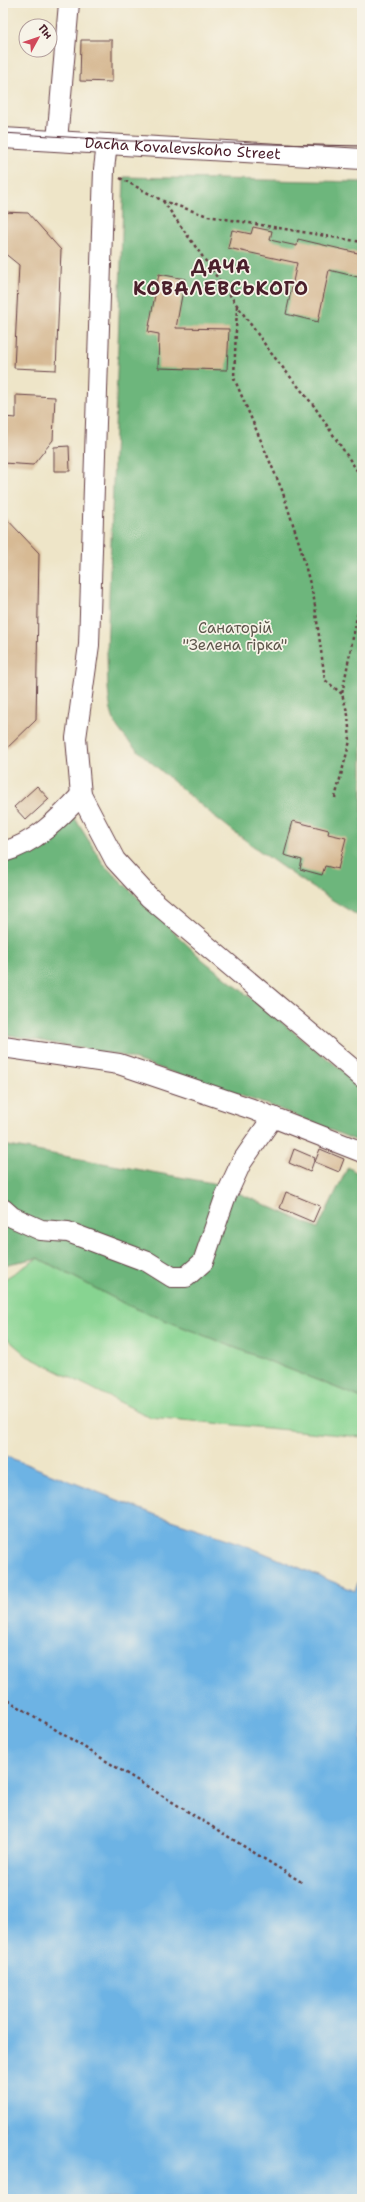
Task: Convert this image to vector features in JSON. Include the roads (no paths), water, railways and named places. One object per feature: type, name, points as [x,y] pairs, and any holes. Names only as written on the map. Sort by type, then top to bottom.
[{"type":"street","points":[[58,141],[69,3]]},
{"type":"street","name":"Dacha Kovalevskoho Street","points":[[3,138],[362,159]]},
{"type":"street","points":[[107,144],[104,169],[89,645],[76,738],[81,796],[115,860],[149,897],[362,1077]]},
{"type":"street","points":[[3,852],[32,838],[63,816],[81,796]]},
{"type":"street","points":[[3,1047],[119,1064],[273,1117],[362,1152]]},
{"type":"street","points":[[3,1209],[12,1216],[41,1230],[68,1232],[148,1262],[172,1277],[186,1276],[203,1262],[225,1198],[241,1163],[273,1117]]},
{"type":"water","points":[[3,1455],[156,1515],[240,1543],[355,1591],[362,1572],[362,2199],[3,2199]]},
{"type":"tram line","points":[[3,133],[130,141],[362,146]]},
{"type":"district","name":"ДАЧА КОВАЛЕВСЬКОГО","points":[[221,277]]},
{"type":"park label","name":"Санаторій \"Зелена гірка\"","points":[[235,636]]}]
